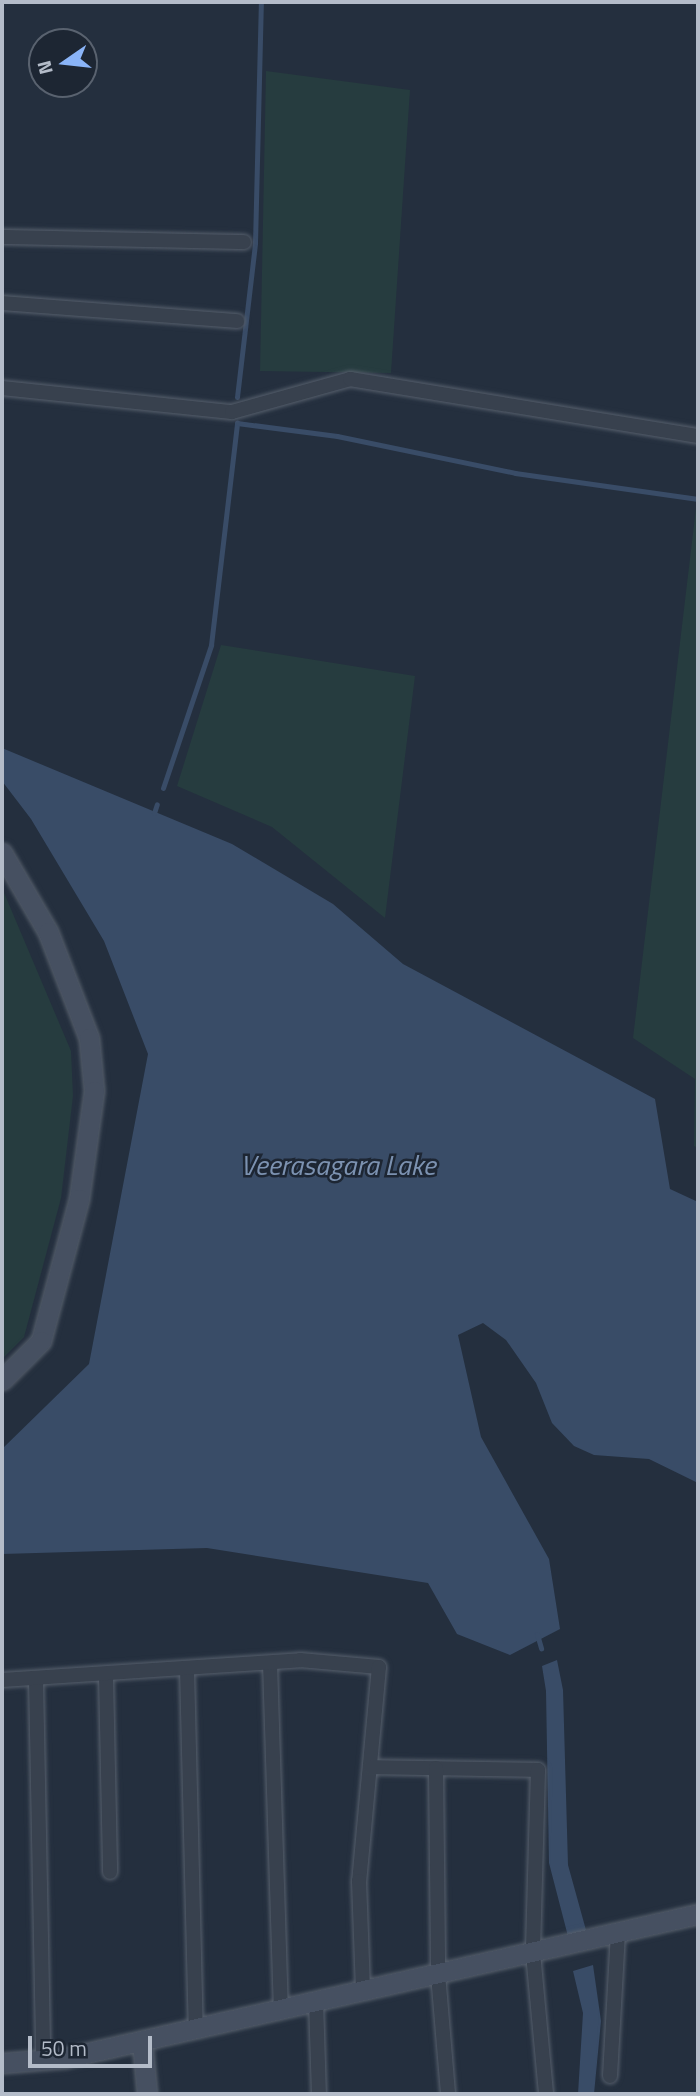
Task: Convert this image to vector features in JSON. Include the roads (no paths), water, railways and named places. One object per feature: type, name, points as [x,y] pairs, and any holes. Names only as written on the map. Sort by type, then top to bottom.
[{"type":"street","points":[[2,237],[244,242]]},
{"type":"street","points":[[2,303],[237,321]]},
{"type":"street","points":[[2,388],[232,412],[350,379],[698,436]]},
{"type":"street","points":[[2,853],[48,932],[89,1038],[94,1091],[79,1199],[41,1341],[2,1380]]},
{"type":"street","points":[[2,1680],[106,1676],[300,1660],[379,1667],[359,1881],[363,1991]]},
{"type":"street","points":[[270,1662],[281,2009]]},
{"type":"street","points":[[187,1669],[196,2029]]},
{"type":"street","points":[[106,1676],[110,1872]]},
{"type":"street","points":[[36,1679],[43,2060]]},
{"type":"street","points":[[370,1767],[538,1770],[533,1952],[546,2094]]},
{"type":"street","points":[[436,1768],[438,1974],[448,2094]]},
{"type":"street","points":[[2,2063],[43,2060],[196,2029],[698,1914]]},
{"type":"street","points":[[610,2076],[618,1933]]},
{"type":"street","points":[[316,2001],[318,2094]]},
{"type":"street","points":[[142,2040],[146,2094]]},
{"type":"water","name":"Veerasagara Lake","points":[[2,748],[232,844],[333,904],[403,964],[655,1099],[670,1189],[698,1202],[698,1483],[649,1459],[594,1455],[574,1446],[552,1423],[536,1383],[506,1340],[483,1323],[458,1335],[481,1437],[549,1559],[560,1629],[510,1655],[457,1634],[428,1583],[207,1548],[2,1554],[2,1449],[89,1364],[148,1054],[104,941],[31,819],[2,781]]},
{"type":"water","points":[[557,1660],[563,1690],[568,1865],[589,1941],[570,1944],[549,1863],[546,1691],[542,1666]]},
{"type":"water","points":[[593,1965],[601,2021],[594,2094],[578,2094],[583,2013],[573,1971]]},
{"type":"waterway","points":[[237,397],[255,243],[261,2]]},
{"type":"waterway","points":[[163,788],[211,645],[237,423],[337,436],[515,473],[698,499]]},
{"type":"waterway","points":[[154,813],[157,804]]},
{"type":"waterway","points":[[537,1634],[541,1648]]}]
